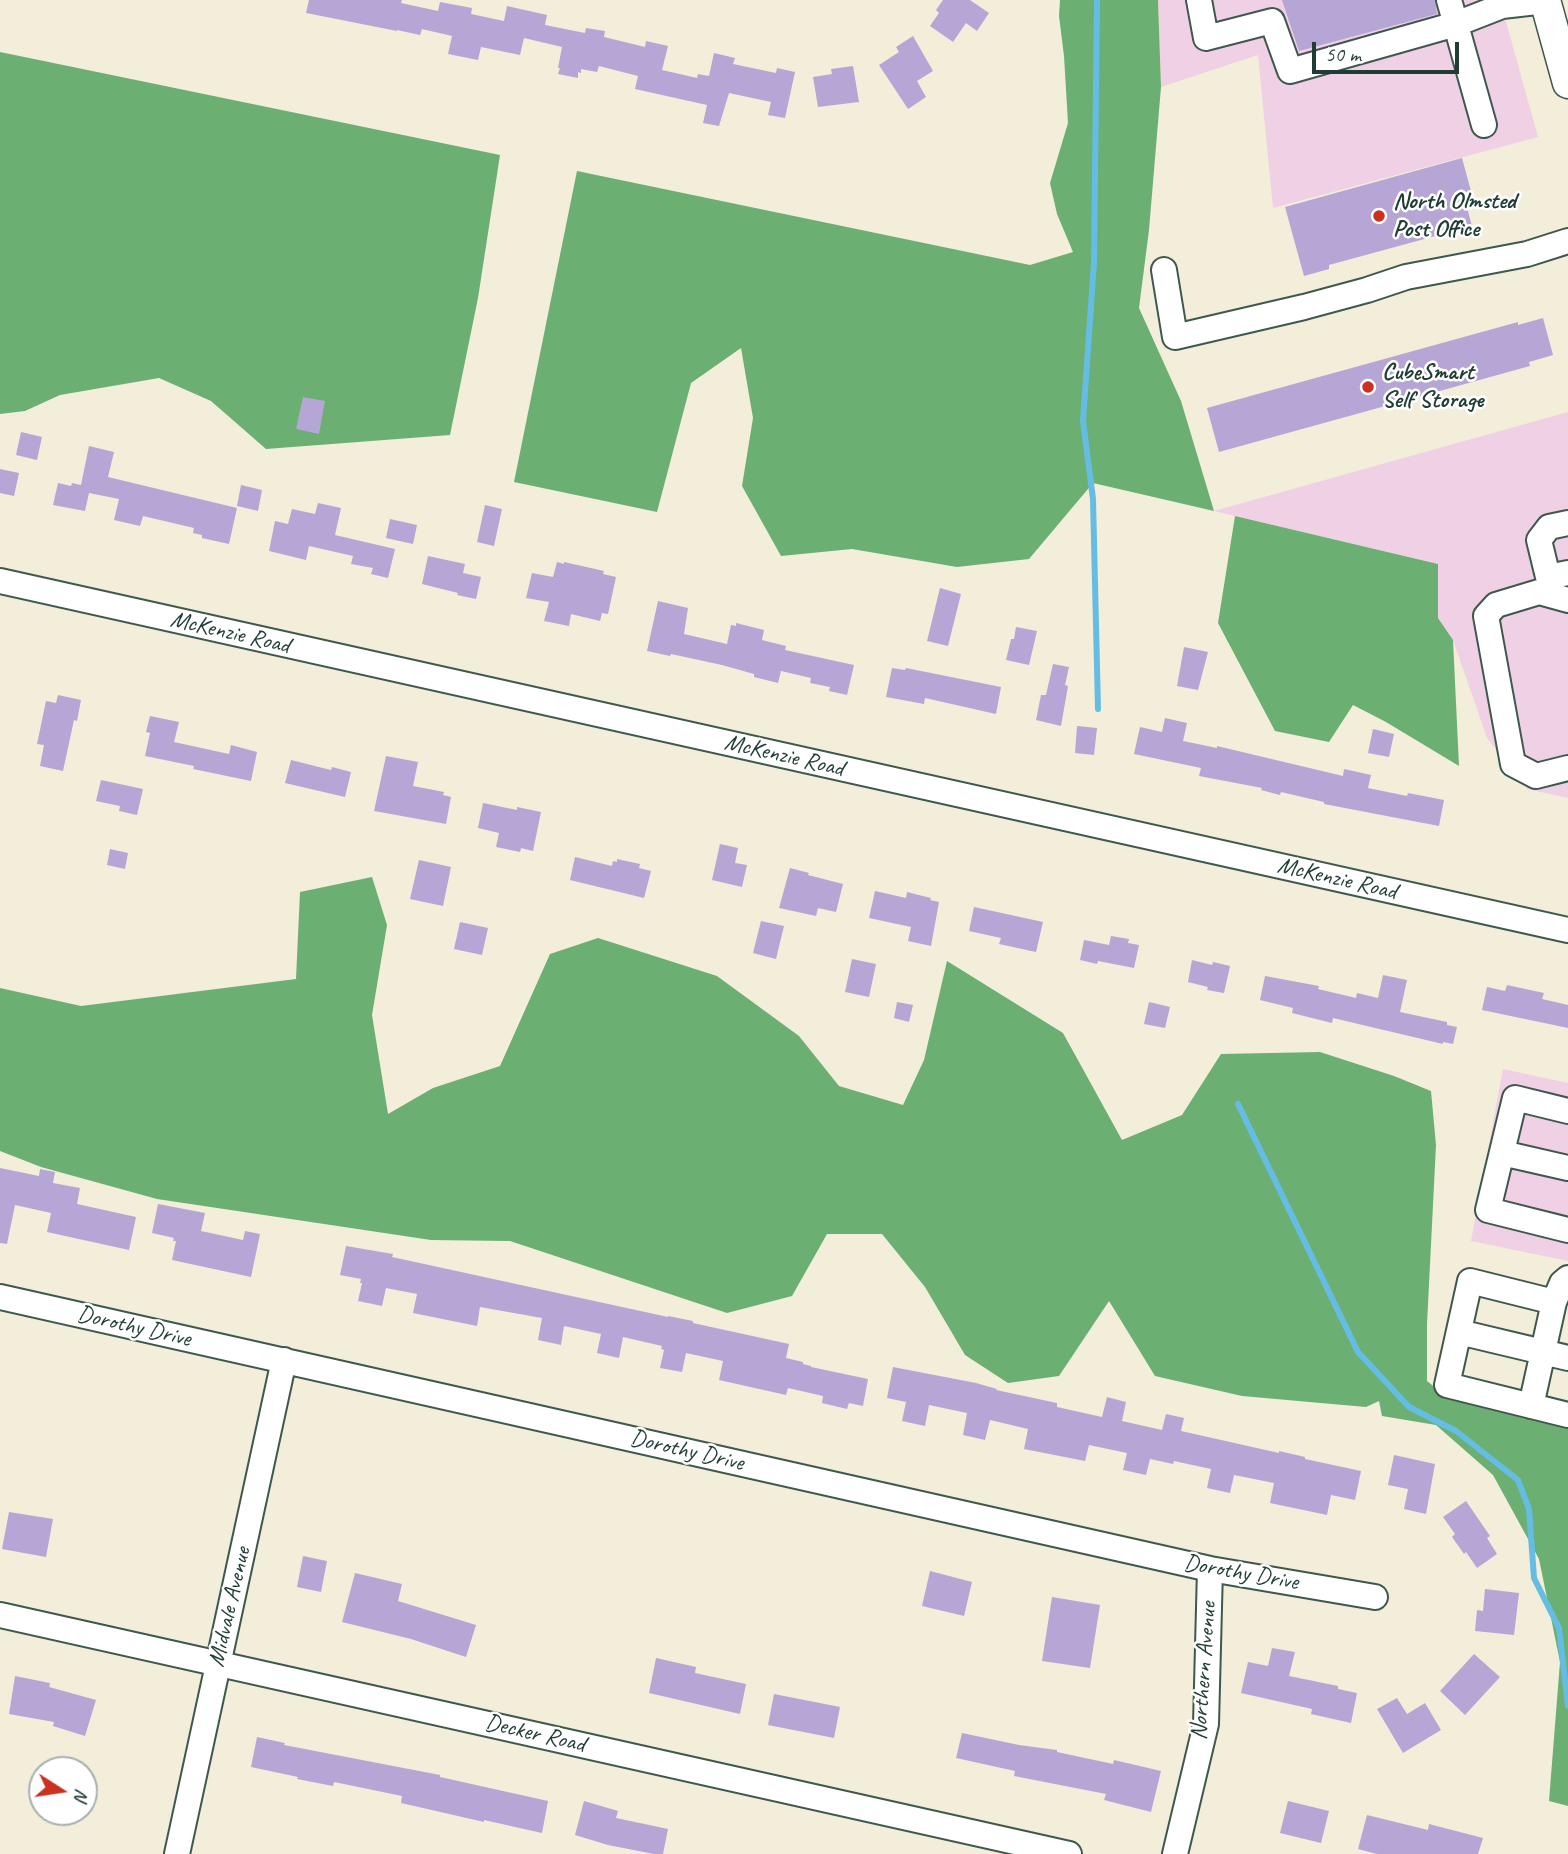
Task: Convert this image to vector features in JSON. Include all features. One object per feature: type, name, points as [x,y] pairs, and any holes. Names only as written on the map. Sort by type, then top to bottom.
[{"type":"main road","points":[[1553,12],[1568,83]]},
{"type":"street","points":[[1199,0],[1206,38],[1272,21],[1290,71],[1456,24],[1503,6],[1553,12]]},
{"type":"street","points":[[1449,0],[1484,125]]},
{"type":"street","points":[[1164,270],[1175,337],[1304,307],[1406,277],[1527,254],[1568,241]]},
{"type":"street","points":[[1558,575],[1539,540],[1549,527],[1568,523]]},
{"type":"street","name":"McKenzie Road","points":[[0,581],[1568,930]]},
{"type":"street","points":[[1568,600],[1539,592],[1496,605],[1486,616],[1513,764],[1536,776],[1568,768]]},
{"type":"street","points":[[1568,1111],[1515,1098],[1488,1210],[1568,1230]]},
{"type":"street","points":[[1502,1153],[1568,1168]]},
{"type":"street","points":[[1531,1406],[1554,1302],[1562,1283],[1568,1278]]},
{"type":"street","points":[[1554,1302],[1471,1282],[1447,1385],[1568,1415]]},
{"type":"street","name":"Dorothy Drive","points":[[0,1297],[1210,1569],[1376,1597]]},
{"type":"street","points":[[1459,1332],[1568,1358]]},
{"type":"street","name":"Midvale Avenue","points":[[177,1854],[284,1360]]},
{"type":"street","name":"Northern Avenue","points":[[1175,1854],[1206,1724],[1210,1569]]},
{"type":"street","name":"Decker Road","points":[[0,1615],[1069,1854]]},
{"type":"shaded area","points":[[1158,0],[1500,0],[1538,137],[1273,208],[1258,55],[1161,87]]},
{"type":"shaded area","points":[[1568,412],[1568,798],[1527,789],[1487,738],[1453,640],[1438,618],[1438,564],[1214,511]]},
{"type":"shaded area","points":[[1503,1069],[1568,1083],[1568,1261],[1471,1241]]},
{"type":"green space","points":[[1060,0],[1158,0],[1161,87],[1149,230],[1139,308],[1181,401],[1214,511],[1093,483],[1029,559],[957,567],[852,549],[781,556],[742,486],[753,418],[741,348],[691,383],[657,512],[514,482],[577,171],[1030,265],[1073,252],[1057,214],[1050,183],[1068,123]]},
{"type":"green space","points":[[0,52],[500,155],[478,298],[450,435],[266,449],[211,401],[159,378],[60,395],[25,411],[0,414]]},
{"type":"green space","points":[[1235,516],[1438,564],[1438,618],[1453,640],[1459,766],[1353,705],[1329,742],[1275,731],[1218,623]]},
{"type":"green space","points":[[372,877],[387,925],[372,1015],[388,1114],[433,1088],[500,1066],[550,954],[598,938],[717,976],[799,1036],[839,1086],[903,1105],[924,1060],[947,961],[1063,1033],[1122,1140],[1182,1115],[1221,1054],[1320,1052],[1431,1091],[1436,1145],[1427,1324],[1427,1381],[1442,1393],[1568,1424],[1568,1806],[1549,1801],[1560,1662],[1539,1559],[1493,1475],[1436,1425],[1382,1416],[1379,1401],[1366,1407],[1242,1396],[1155,1376],[1109,1301],[1059,1376],[1008,1383],[965,1355],[925,1287],[882,1234],[827,1234],[792,1296],[727,1313],[510,1241],[431,1240],[157,1199],[41,1167],[0,1151],[0,988],[81,1006],[296,979],[300,892]]},
{"type":"building","points":[[309,0],[402,0],[401,3],[438,11],[440,2],[472,8],[471,14],[504,21],[507,6],[547,15],[545,25],[585,33],[586,28],[605,31],[604,37],[645,47],[646,41],[668,46],[662,70],[697,78],[698,74],[709,76],[714,53],[735,58],[733,64],[776,73],[777,68],[795,72],[785,118],[768,115],[771,102],[729,93],[719,126],[703,123],[707,105],[635,89],[638,76],[599,66],[597,72],[581,69],[578,78],[558,74],[562,47],[524,38],[520,55],[481,47],[478,60],[448,54],[452,36],[422,29],[420,35],[306,13]]},
{"type":"building","points":[[943,0],[970,0],[989,13],[977,31],[966,23],[953,42],[930,26],[939,13],[936,10]]},
{"type":"building","points":[[1282,0],[1435,0],[1437,14],[1299,51]]},
{"type":"building","points":[[913,36],[933,71],[917,81],[926,97],[908,109],[879,65],[899,52],[896,47]]},
{"type":"building","points":[[853,66],[859,102],[818,107],[813,77],[832,74],[831,69]]},
{"type":"building","name":"North Olmsted Post Office","points":[[1462,158],[1471,191],[1463,193],[1472,226],[1329,265],[1329,269],[1304,276],[1285,207]]},
{"type":"building","name":"CubeSmart Self Storage","points":[[1543,318],[1553,355],[1529,362],[1530,366],[1219,452],[1207,408],[1518,322],[1518,325]]},
{"type":"building","points":[[303,397],[325,401],[319,434],[296,429]]},
{"type":"building","points":[[21,432],[42,437],[37,460],[16,455]]},
{"type":"building","points":[[89,446],[114,452],[108,477],[237,508],[229,544],[202,538],[202,535],[193,533],[194,528],[143,516],[140,526],[114,520],[119,499],[89,493],[85,511],[53,505],[58,483],[81,485]]},
{"type":"building","points":[[0,469],[19,473],[14,496],[0,493]]},
{"type":"building","points":[[241,485],[262,490],[258,511],[237,506]]},
{"type":"building","points":[[318,503],[341,508],[335,535],[395,549],[388,578],[371,574],[373,568],[351,564],[353,556],[309,546],[306,560],[269,551],[275,521],[288,524],[292,509],[315,514]]},
{"type":"building","points":[[485,505],[502,509],[494,546],[477,542]]},
{"type":"building","points":[[390,519],[417,525],[413,544],[386,538]]},
{"type":"building","points":[[428,556],[465,564],[463,573],[481,577],[476,599],[422,584]]},
{"type":"building","points":[[557,562],[604,571],[603,574],[616,577],[608,614],[602,613],[600,621],[571,614],[569,626],[544,621],[549,602],[526,598],[532,573],[553,577]]},
{"type":"building","points":[[940,588],[961,594],[948,646],[927,641]]},
{"type":"building","points":[[658,601],[688,608],[684,634],[727,644],[731,625],[736,626],[736,623],[764,630],[762,640],[786,646],[785,650],[854,665],[847,695],[829,691],[830,687],[810,683],[811,678],[781,671],[778,683],[722,665],[647,651]]},
{"type":"building","points":[[1016,627],[1037,631],[1029,665],[1006,660]]},
{"type":"building","points":[[1184,647],[1208,652],[1198,690],[1177,686]]},
{"type":"building","points":[[1053,664],[1069,667],[1061,726],[1036,720],[1041,695],[1046,695]]},
{"type":"building","points":[[892,668],[906,668],[1001,687],[996,714],[925,698],[924,704],[886,697]]},
{"type":"building","points":[[58,695],[81,700],[63,771],[40,766],[44,745],[37,744],[46,701],[56,703]]},
{"type":"building","points":[[150,716],[179,722],[174,742],[229,754],[231,745],[257,752],[251,781],[145,756],[150,733],[146,732]]},
{"type":"building","points":[[1165,718],[1187,723],[1183,741],[1217,746],[1343,776],[1344,769],[1371,775],[1368,788],[1444,800],[1439,826],[1199,776],[1201,768],[1134,754],[1140,727],[1162,732]]},
{"type":"building","points":[[1077,726],[1097,728],[1094,755],[1075,753]]},
{"type":"building","points":[[1373,729],[1394,734],[1389,757],[1368,753]]},
{"type":"building","points":[[386,756],[418,762],[413,786],[444,792],[443,795],[451,797],[446,824],[374,811]]},
{"type":"building","points":[[291,760],[351,772],[345,797],[285,783]]},
{"type":"building","points":[[101,780],[143,789],[137,815],[119,811],[120,806],[96,801]]},
{"type":"building","points":[[483,803],[541,812],[533,851],[521,848],[520,852],[496,847],[499,833],[478,828]]},
{"type":"building","points":[[720,844],[738,848],[735,863],[747,865],[742,887],[712,880]]},
{"type":"building","points":[[110,849],[128,853],[125,869],[107,865]]},
{"type":"building","points":[[575,857],[612,866],[617,859],[640,864],[639,868],[651,871],[644,898],[570,880]]},
{"type":"building","points":[[419,860],[451,867],[443,906],[410,899]]},
{"type":"building","points":[[790,868],[843,884],[836,912],[818,908],[816,916],[779,908]]},
{"type":"building","points":[[875,891],[906,898],[907,892],[939,902],[931,946],[908,941],[911,927],[869,918]]},
{"type":"building","points":[[974,907],[1043,922],[1036,952],[999,944],[1001,938],[969,931]]},
{"type":"building","points":[[761,921],[784,926],[776,959],[753,953]]},
{"type":"building","points":[[460,922],[488,928],[482,955],[454,949]]},
{"type":"building","points":[[1111,936],[1129,939],[1128,943],[1139,945],[1134,968],[1080,960],[1084,940],[1109,945]]},
{"type":"building","points":[[852,959],[876,964],[869,997],[845,992]]},
{"type":"building","points":[[1192,960],[1230,966],[1224,993],[1188,982]]},
{"type":"building","points":[[1383,975],[1407,980],[1400,1012],[1447,1022],[1447,1025],[1457,1027],[1453,1044],[1443,1044],[1333,1018],[1332,1023],[1292,1013],[1293,1008],[1260,1000],[1265,976],[1319,986],[1318,989],[1356,998],[1357,993],[1378,998]]},
{"type":"building","points":[[1507,985],[1544,993],[1542,999],[1568,1005],[1568,1028],[1482,1010],[1487,987],[1505,991]]},
{"type":"building","points":[[897,1002],[913,1005],[909,1022],[894,1018]]},
{"type":"building","points":[[1149,1002],[1170,1007],[1165,1028],[1144,1024]]},
{"type":"building","points":[[0,1168],[39,1176],[40,1169],[55,1172],[53,1183],[80,1188],[77,1204],[136,1217],[129,1250],[47,1232],[51,1213],[15,1205],[7,1244],[0,1243]]},
{"type":"building","points":[[158,1204],[205,1213],[201,1231],[243,1240],[245,1231],[260,1234],[251,1277],[172,1260],[176,1241],[173,1241],[174,1238],[152,1233]]},
{"type":"building","points":[[346,1246],[393,1254],[392,1257],[789,1344],[786,1358],[811,1367],[868,1379],[863,1406],[849,1403],[847,1409],[822,1403],[823,1396],[788,1388],[786,1395],[719,1380],[723,1361],[686,1353],[682,1372],[660,1368],[664,1350],[661,1349],[662,1346],[623,1337],[619,1358],[597,1353],[601,1334],[564,1326],[561,1345],[538,1340],[542,1318],[480,1307],[477,1326],[413,1313],[417,1294],[386,1288],[382,1306],[358,1301],[361,1279],[340,1275]]},
{"type":"building","points":[[893,1367],[976,1383],[1102,1417],[1107,1397],[1126,1402],[1122,1421],[1162,1430],[1166,1414],[1184,1418],[1181,1431],[1361,1471],[1355,1500],[1331,1495],[1327,1515],[1270,1503],[1274,1483],[1234,1475],[1230,1493],[1207,1488],[1211,1469],[1150,1459],[1146,1475],[1123,1470],[1127,1453],[1089,1445],[1085,1461],[1024,1449],[1028,1429],[990,1420],[985,1440],[963,1435],[967,1413],[929,1405],[925,1426],[902,1421],[906,1402],[887,1398]]},
{"type":"building","points":[[1394,1455],[1435,1464],[1426,1514],[1404,1509],[1408,1489],[1388,1485]]},
{"type":"building","points":[[1466,1501],[1490,1536],[1487,1538],[1497,1554],[1477,1568],[1452,1537],[1455,1534],[1443,1517]]},
{"type":"building","points":[[9,1512],[53,1519],[46,1557],[2,1549]]},
{"type":"building","points":[[303,1556],[327,1561],[321,1592],[297,1587]]},
{"type":"building","points":[[930,1571],[972,1582],[964,1616],[922,1606]]},
{"type":"building","points":[[355,1573],[402,1584],[398,1601],[476,1625],[466,1657],[411,1639],[342,1622]]},
{"type":"building","points":[[1485,1589],[1519,1593],[1514,1635],[1475,1631],[1477,1610],[1483,1611]]},
{"type":"building","points":[[1052,1597],[1100,1605],[1090,1668],[1042,1661]]},
{"type":"building","points":[[1272,1648],[1295,1652],[1289,1676],[1338,1686],[1338,1689],[1357,1693],[1351,1723],[1311,1714],[1312,1709],[1241,1693],[1248,1662],[1268,1666]]},
{"type":"building","points":[[1474,1654],[1500,1677],[1465,1715],[1440,1691]]},
{"type":"building","points":[[656,1658],[696,1667],[695,1673],[746,1684],[740,1714],[649,1693]]},
{"type":"building","points":[[15,1676],[50,1683],[49,1687],[96,1700],[85,1736],[53,1726],[54,1722],[9,1714]]},
{"type":"building","points":[[774,1694],[840,1707],[834,1738],[768,1725]]},
{"type":"building","points":[[1397,1698],[1407,1714],[1425,1703],[1441,1730],[1403,1753],[1377,1709]]},
{"type":"building","points":[[962,1733],[1057,1750],[1113,1764],[1114,1760],[1161,1771],[1151,1812],[1104,1800],[1106,1794],[1014,1776],[1015,1771],[956,1758]]},
{"type":"building","points":[[257,1737],[285,1743],[284,1745],[440,1775],[548,1801],[542,1833],[401,1803],[402,1796],[334,1782],[333,1786],[251,1767]]},
{"type":"building","points":[[584,1801],[618,1811],[616,1818],[668,1829],[663,1854],[608,1845],[575,1835]]},
{"type":"building","points":[[1288,1801],[1329,1811],[1321,1843],[1280,1833]]},
{"type":"building","points":[[1367,1815],[1428,1830],[1429,1824],[1483,1838],[1478,1854],[1377,1854],[1358,1849]]},
{"type":"waterway","points":[[1097,0],[1094,262],[1083,421],[1093,499],[1098,709]]},
{"type":"waterway","points":[[1238,1104],[1358,1352],[1409,1407],[1456,1431],[1518,1480],[1529,1509],[1534,1578],[1559,1628],[1568,1706]]},
{"type":"place","name":"North Olmsted Post Office","points":[[1379,216]]},
{"type":"place","name":"CubeSmart Self Storage","points":[[1368,387]]}]
